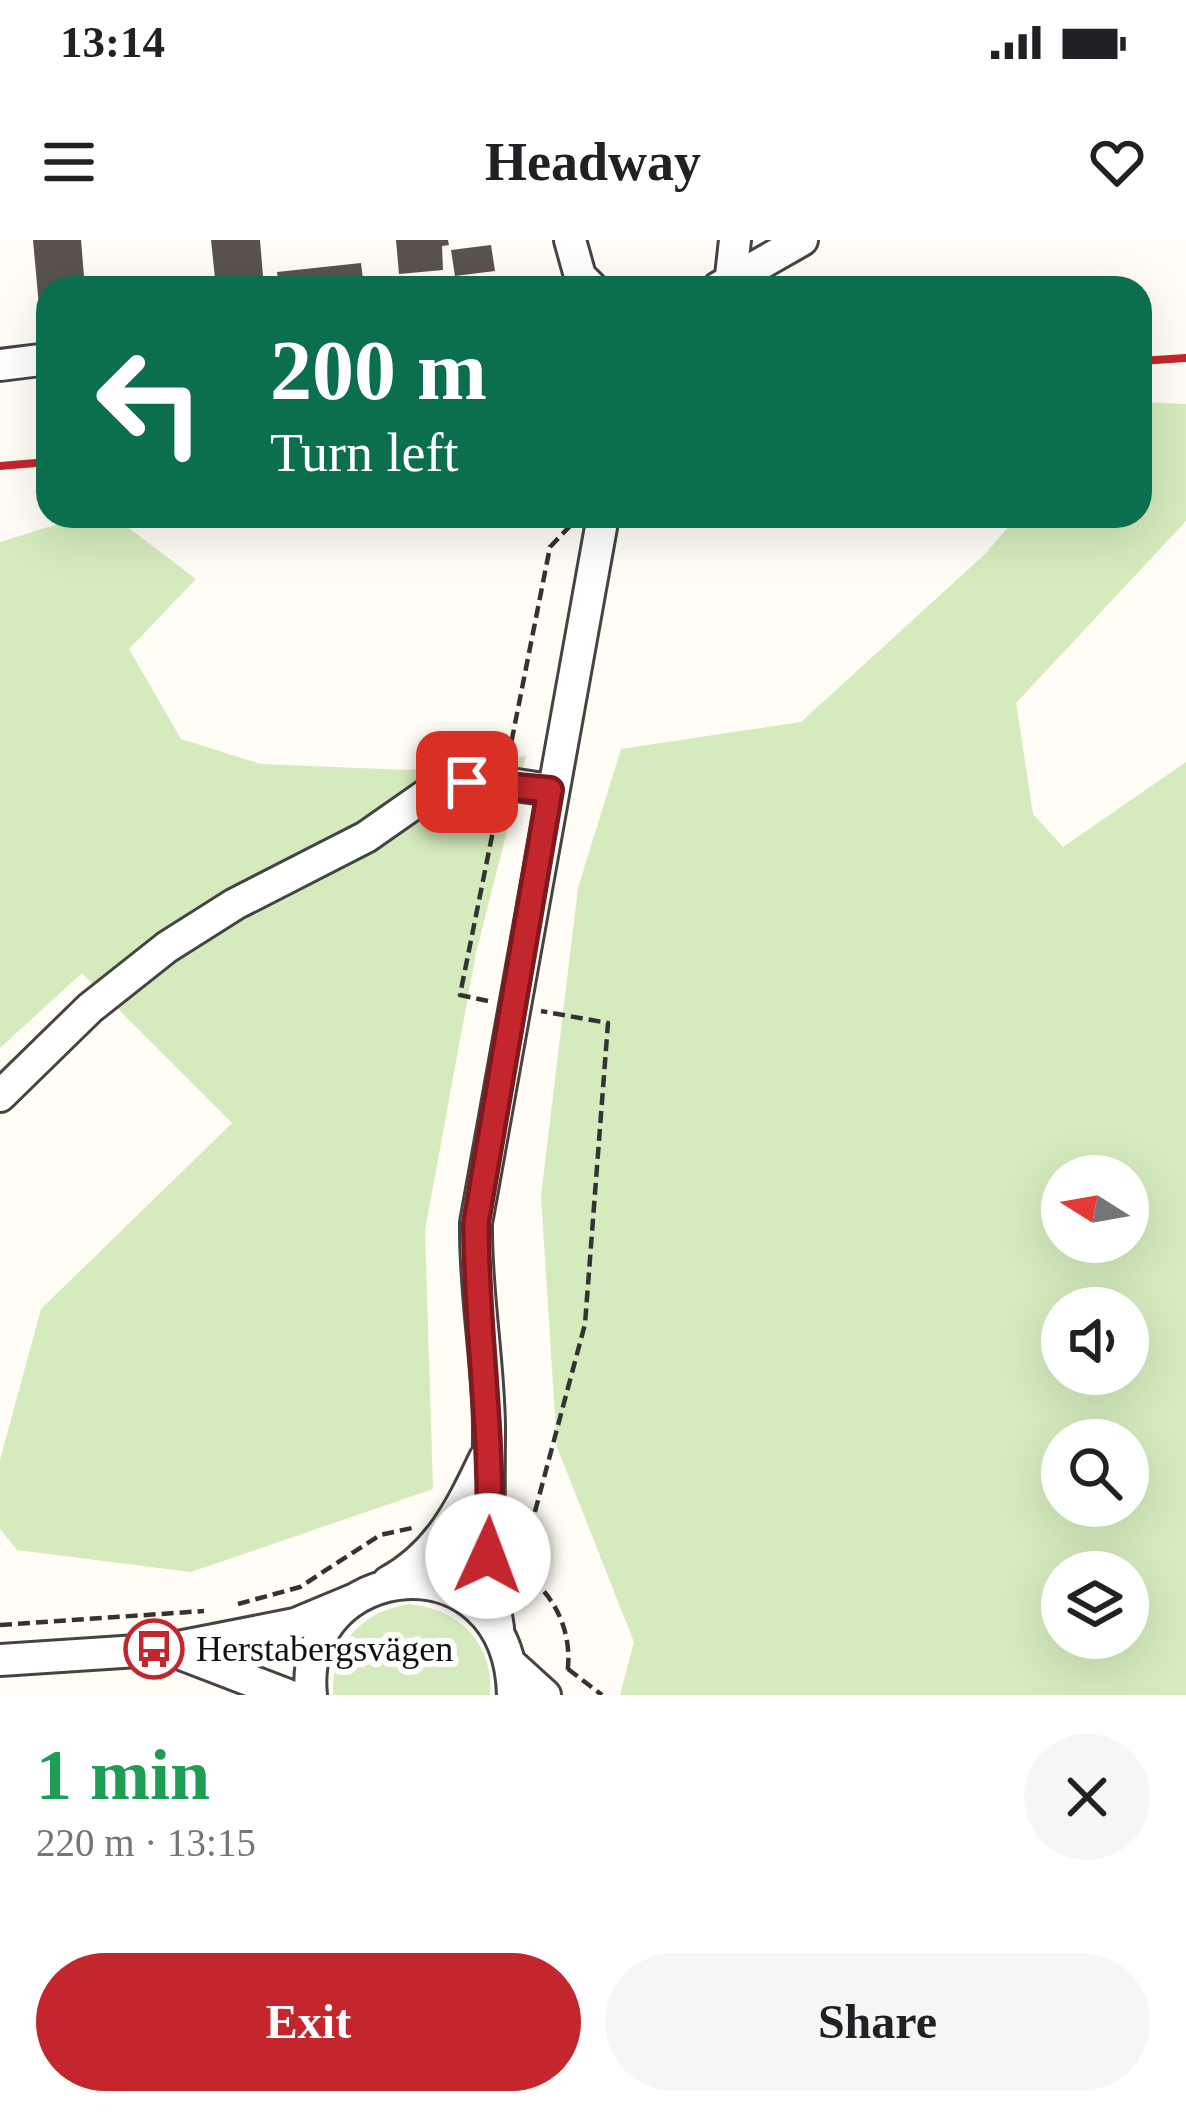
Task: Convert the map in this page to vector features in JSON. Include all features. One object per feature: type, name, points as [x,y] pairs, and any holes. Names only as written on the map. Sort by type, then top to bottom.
[{"type":"street","points":[[570,240],[575,276]]},
{"type":"street","points":[[726,276],[735,240]]},
{"type":"street","points":[[736,276],[802,240]]},
{"type":"street","points":[[0,365],[36,360]]},
{"type":"street","points":[[545,1695],[512,1680],[498,1628],[488,1556],[488,1453],[476,1223],[550,790],[601,528]]},
{"type":"street","points":[[0,1096],[90,1008],[167,947],[235,904],[366,837],[439,786],[503,783],[550,790]]},
{"type":"street","points":[[0,1660],[167,1649],[296,1624],[368,1592],[432,1551],[458,1515],[488,1453]]},
{"type":"street","points":[[311,1695],[319,1642],[368,1592],[446,1588],[478,1606],[498,1628]]},
{"type":"street","points":[[167,1649],[288,1695]]},
{"type":"path","points":[[505,771],[550,547],[568,528]]},
{"type":"path","points":[[501,794],[460,995],[502,1004]]},
{"type":"path","points":[[520,1569],[585,1324],[608,1023],[524,1007]]},
{"type":"path","points":[[568,1670],[602,1695]]},
{"type":"green space","points":[[1152,403],[1186,404],[1186,521],[1016,703],[1033,814],[1063,847],[1186,762],[1186,1695],[620,1695],[634,1642],[557,1447],[541,1196],[578,888],[621,749],[801,722],[1008,528],[1152,528]]},
{"type":"green space","points":[[45,528],[129,528],[196,579],[129,649],[181,739],[261,764],[408,770],[526,756],[476,953],[425,1230],[433,1489],[191,1572],[17,1550],[0,1529],[0,1460],[41,1309],[232,1123],[82,973],[0,1048],[0,542]]},
{"type":"green space","points":[[409,1604],[443,1613],[470,1632],[486,1660],[490,1695],[333,1695],[337,1661],[352,1634],[376,1615]]},
{"type":"building","points":[[33,240],[81,240],[84,276],[36,276]]},
{"type":"building","points":[[211,240],[260,240],[263,276],[215,276]]},
{"type":"building","points":[[396,240],[448,240],[449,245],[442,246],[443,270],[399,274]]},
{"type":"building","points":[[491,245],[495,271],[455,276],[451,250]]},
{"type":"building","points":[[361,263],[363,276],[278,276],[277,272]]},
{"type":"railway","points":[[1152,360],[1186,358]]},
{"type":"railway","points":[[0,466],[36,463]]},
{"type":"place","name":"Herstabergsvägen","points":[[154,1649]]},
{"type":"route","points":[[467,782],[550,790],[476,1223],[475,1294],[489,1424],[488,1556]]}]
